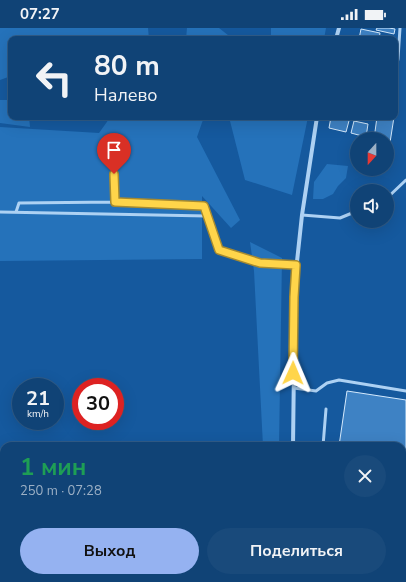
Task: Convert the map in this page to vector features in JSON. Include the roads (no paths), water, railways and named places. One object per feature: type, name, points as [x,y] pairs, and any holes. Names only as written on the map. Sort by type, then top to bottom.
[{"type":"street","points":[[293,442],[294,297],[296,265],[317,120]]},
{"type":"lane","points":[[398,59],[400,28]]},
{"type":"lane","points":[[114,146],[115,202]]},
{"type":"lane","points":[[394,191],[406,180]]},
{"type":"lane","points":[[16,212],[19,203],[115,202],[204,206],[219,250],[260,263],[296,265]]},
{"type":"lane","points":[[0,212],[207,216]]},
{"type":"lane","points":[[302,215],[340,218],[350,214]]},
{"type":"lane","points":[[294,388],[316,391],[327,383],[339,380],[406,391]]},
{"type":"lane","points":[[323,442],[326,409]]}]
